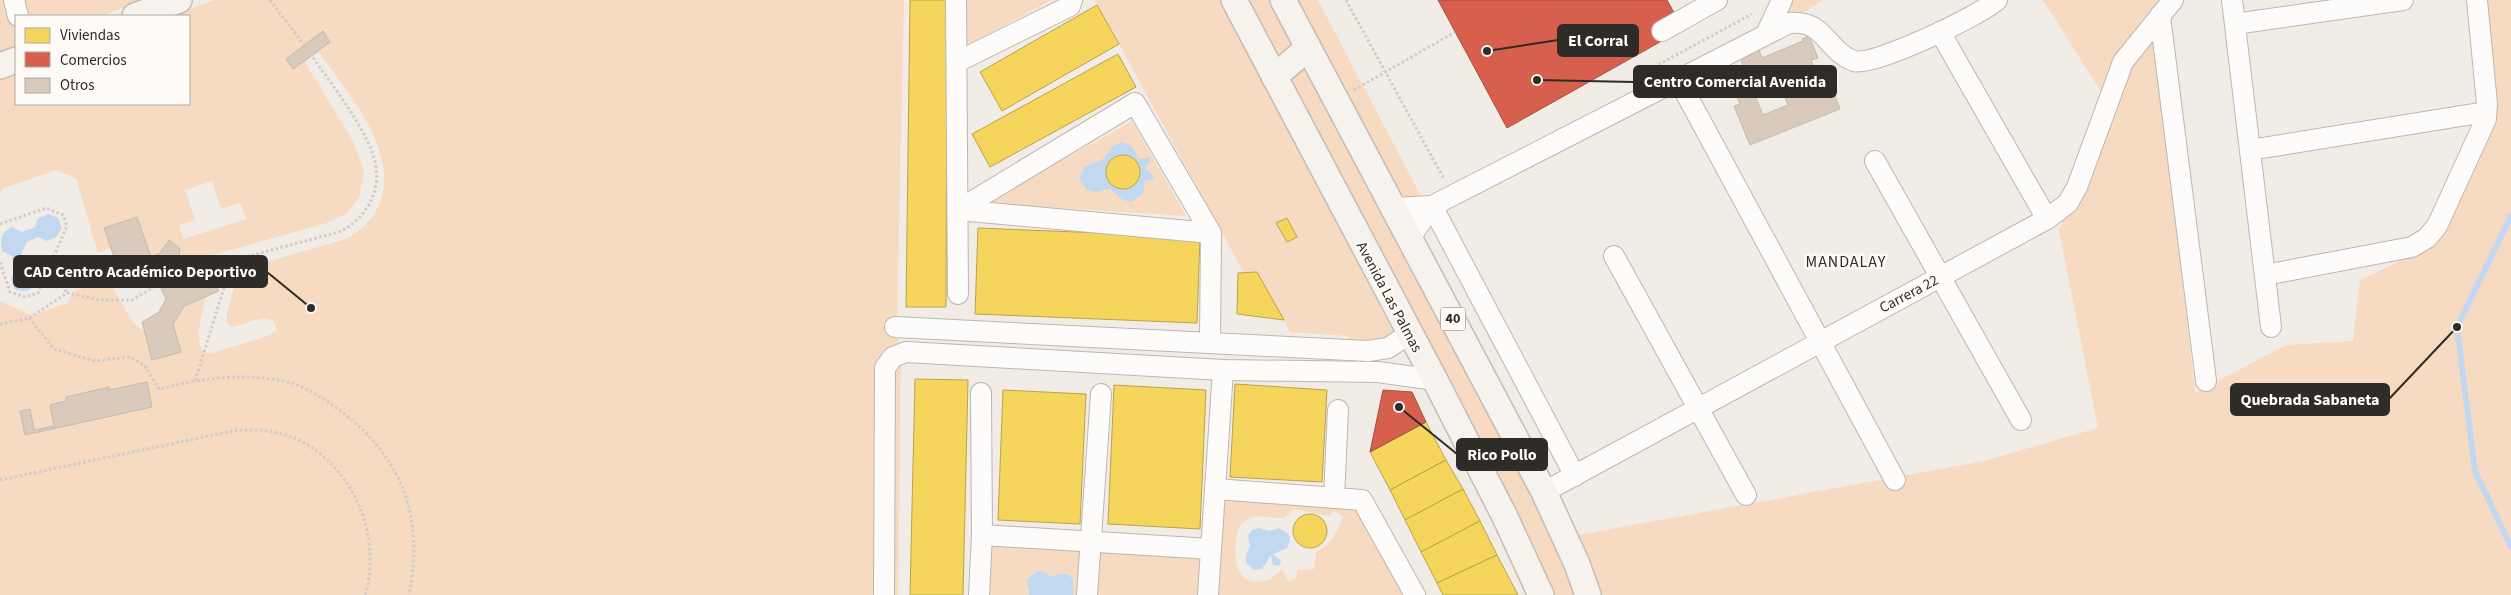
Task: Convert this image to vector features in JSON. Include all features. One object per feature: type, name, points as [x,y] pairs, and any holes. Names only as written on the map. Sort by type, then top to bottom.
[{"type":"main road","points":[[138,15],[179,0]]},
{"type":"main road","name":"Avenida Las Palmas","points":[[1234,0],[1435,380],[1505,518],[1541,595]]},
{"type":"main road","name":"40","points":[[1283,0],[1544,492],[1577,564],[1588,595]]},
{"type":"main road","points":[[1274,77],[1308,48]]},
{"type":"main road","points":[[0,66],[15,60]]},
{"type":"street","points":[[14,0],[18,15]]},
{"type":"street","points":[[956,0],[958,294]]},
{"type":"street","points":[[957,62],[1070,6],[1072,0]]},
{"type":"street","points":[[1662,31],[1717,0]]},
{"type":"street","points":[[1766,34],[1782,0]]},
{"type":"street","points":[[1393,208],[1432,206],[1789,23],[1802,21],[1820,30],[1840,53],[1856,62],[1879,59],[1940,32],[1993,4],[1997,0]]},
{"type":"street","name":"Carrera 22","points":[[1544,492],[2047,219],[2068,203],[2123,62],[2173,0]]},
{"type":"street","points":[[2232,0],[2271,327]]},
{"type":"street","points":[[2235,24],[2403,0]]},
{"type":"street","points":[[2265,275],[2412,247],[2427,238],[2436,226],[2486,119],[2477,0]]},
{"type":"street","points":[[2160,16],[2206,381]]},
{"type":"street","points":[[1940,32],[2047,219]]},
{"type":"street","points":[[1679,81],[1895,480]]},
{"type":"street","points":[[958,210],[1135,104],[1211,233],[1210,341]]},
{"type":"street","points":[[2250,150],[2486,112]]},
{"type":"street","points":[[1875,162],[2021,420]]},
{"type":"street","points":[[1410,238],[1432,206]]},
{"type":"street","points":[[1432,206],[1575,476]]},
{"type":"street","points":[[958,210],[1211,233]]},
{"type":"street","points":[[1614,256],[1746,495]]},
{"type":"street","points":[[895,327],[1210,341],[1368,351],[1388,348],[1409,334]]},
{"type":"street","points":[[884,595],[885,368],[893,357],[906,352],[1223,370],[1378,372],[1435,380]]},
{"type":"street","points":[[1208,595],[1223,370]]},
{"type":"street","points":[[979,595],[982,535],[981,393]]},
{"type":"street","points":[[1088,595],[1101,394]]},
{"type":"street","points":[[1334,498],[1338,410]]},
{"type":"street","points":[[1216,489],[1362,500],[1415,595]]},
{"type":"street","points":[[982,535],[1212,549]]},
{"type":"path","points":[[270,0],[304,45]]},
{"type":"path","points":[[1346,0],[1452,195]]},
{"type":"path","points":[[1336,100],[1455,32]]},
{"type":"path","points":[[208,267],[339,232],[353,225],[365,214],[374,192],[376,168],[371,149],[362,132],[312,56]]},
{"type":"path","points":[[0,224],[46,208],[63,214],[67,226],[38,292],[25,297],[10,292],[0,262]]},
{"type":"path","points":[[195,381],[233,259]]},
{"type":"path","points":[[51,263],[67,294]]},
{"type":"path","points":[[0,324],[29,318],[67,294],[100,300],[132,300],[159,284]]},
{"type":"path","points":[[29,318],[54,349],[95,361],[130,357],[145,366],[159,389],[195,381],[235,376],[280,380],[307,389],[332,404],[365,430],[392,463],[410,508],[415,565],[409,595]]},
{"type":"path","points":[[0,480],[237,430],[252,429],[281,434],[296,439],[321,454],[342,476],[358,504],[365,520],[370,554],[370,570],[365,595]]},
{"type":"shaded area","points":[[0,0],[145,0],[104,15],[15,15],[15,48],[0,54]]},
{"type":"shaded area","points":[[214,0],[904,0],[897,318],[901,368],[898,595],[0,595],[0,301],[31,315],[68,303],[72,292],[82,288],[92,285],[107,285],[112,287],[133,322],[152,338],[185,298],[208,288],[199,327],[200,346],[205,352],[212,353],[268,336],[276,331],[272,320],[253,320],[234,327],[227,323],[227,313],[239,270],[346,239],[359,230],[370,220],[376,211],[383,190],[384,169],[379,148],[370,127],[319,52],[305,62],[353,141],[364,171],[359,198],[346,214],[327,223],[177,265],[180,249],[169,240],[160,253],[151,257],[137,217],[104,228],[111,247],[98,253],[76,178],[56,170],[4,188],[0,194],[0,81],[15,74],[15,105],[190,105],[190,15],[174,15]],"holes":[[[212,181],[221,209],[240,203],[246,219],[183,239],[179,225],[195,220],[185,190]]]},
{"type":"shaded area","points":[[965,0],[1052,0],[965,46]]},
{"type":"shaded area","points":[[1095,0],[1220,0],[1394,333],[1383,341],[1351,342],[1347,336],[1290,332],[1284,320],[1244,273]],"holes":[[[1287,218],[1297,237],[1287,242],[1276,224]]]},
{"type":"shaded area","points":[[1247,0],[1270,0],[1292,43],[1284,54],[1275,52]]},
{"type":"shaded area","points":[[1297,0],[1318,0],[1424,202],[1403,201]]},
{"type":"shaded area","points":[[1790,0],[1823,0],[1802,13],[1783,18]]},
{"type":"shaded area","points":[[2043,0],[2162,0],[2102,93]]},
{"type":"shaded area","points":[[2486,0],[2511,0],[2511,595],[1601,595],[1578,535],[1984,461],[2098,428],[2059,230],[2128,67],[2155,36],[2195,393],[2286,345],[2353,341],[2360,280],[2427,248],[2493,122]]},
{"type":"shaded area","points":[[1301,68],[1309,74],[1534,499],[1575,595],[1554,595],[1514,508],[1291,83],[1290,77]]},
{"type":"shaded area","points":[[1132,121],[1186,216],[986,203]]},
{"type":"shaded area","points":[[1221,497],[1357,507],[1406,595],[1215,595]],"holes":[[[1294,509],[1329,516],[1334,511],[1343,517],[1330,542],[1316,552],[1314,569],[1297,570],[1297,577],[1289,581],[1282,570],[1270,579],[1257,582],[1248,580],[1242,575],[1238,567],[1236,547],[1239,527],[1244,522],[1260,516],[1284,518]]]},
{"type":"shaded area","points":[[989,543],[1084,548],[1080,595],[1073,595],[1073,580],[1066,573],[1050,576],[1045,572],[1039,571],[1034,572],[1027,590],[1029,595],[986,595]]},
{"type":"shaded area","points":[[1099,550],[1204,556],[1200,595],[1095,595]]},
{"type":"water","points":[[1122,142],[1132,146],[1139,159],[1150,158],[1150,162],[1145,168],[1154,177],[1151,180],[1145,180],[1143,193],[1132,202],[1123,200],[1110,189],[1096,192],[1087,190],[1079,179],[1085,166],[1102,160],[1113,146]],"holes":[[[1120,156],[1134,160],[1139,169],[1139,179],[1127,189],[1112,185],[1106,176],[1108,165]]]},
{"type":"water","points":[[49,214],[58,218],[62,228],[56,237],[47,241],[38,237],[27,242],[21,253],[24,265],[34,270],[38,281],[28,290],[14,289],[11,278],[16,268],[12,256],[2,251],[2,236],[12,227],[22,232],[35,227],[38,218]]},
{"type":"water","points":[[1259,528],[1269,531],[1279,528],[1289,534],[1290,541],[1287,548],[1273,554],[1281,561],[1279,566],[1273,565],[1271,555],[1262,569],[1254,570],[1246,563],[1246,556],[1250,546],[1248,536],[1252,530]]},
{"type":"water","points":[[1037,571],[1043,571],[1050,576],[1068,575],[1073,580],[1073,595],[1029,595],[1027,580]]},
{"type":"building: Viviendas","points":[[910,0],[947,0],[946,307],[906,307]]},
{"type":"building: Viviendas","points":[[1097,5],[1119,44],[1002,111],[980,72]]},
{"type":"building: Viviendas","points":[[1118,54],[1136,87],[990,167],[972,134]]},
{"type":"building: Viviendas","points":[[1123,155],[1135,160],[1140,172],[1135,184],[1123,189],[1111,184],[1106,172],[1111,160]]},
{"type":"building: Viviendas","points":[[1287,218],[1297,237],[1287,242],[1276,223]]},
{"type":"building: Viviendas","points":[[978,228],[1200,237],[1197,323],[975,314]]},
{"type":"building: Viviendas","points":[[1257,272],[1284,320],[1237,314],[1238,273]]},
{"type":"building: Viviendas","points":[[915,379],[968,380],[963,595],[910,595]]},
{"type":"building: Viviendas","points":[[1235,384],[1327,390],[1322,482],[1230,477]]},
{"type":"building: Viviendas","points":[[1114,385],[1206,390],[1200,529],[1108,524]]},
{"type":"building: Viviendas","points":[[1003,390],[1086,394],[1080,524],[998,520]]},
{"type":"building: Viviendas","points":[[1426,422],[1446,460],[1390,490],[1370,452]]},
{"type":"building: Viviendas","points":[[1446,460],[1463,489],[1405,520],[1390,490]]},
{"type":"building: Viviendas","points":[[1463,489],[1480,521],[1421,552],[1405,520]]},
{"type":"building: Viviendas","points":[[1310,514],[1317,515],[1322,519],[1326,524],[1326,538],[1322,543],[1317,547],[1310,548],[1303,547],[1298,543],[1294,538],[1293,531],[1294,524],[1298,519],[1303,515]]},
{"type":"building: Viviendas","points":[[1480,521],[1497,555],[1437,583],[1421,552]]},
{"type":"building: Viviendas","points":[[1497,555],[1518,595],[1443,595],[1437,583]]},
{"type":"building: Comercios","points":[[1438,0],[1667,0],[1683,29],[1507,128]]},
{"type":"building: Comercios","points":[[1383,390],[1412,392],[1426,422],[1370,452]]},
{"type":"building: Otros","points":[[323,31],[330,42],[293,69],[286,59]]},
{"type":"building: Otros","points":[[1809,36],[1818,58],[1811,60],[1823,91],[1832,87],[1840,109],[1750,145],[1734,106],[1740,104],[1727,72],[1743,66],[1740,57],[1759,50],[1762,58],[1803,41],[1802,39]],"holes":[[[1775,73],[1788,105],[1763,115],[1750,83]]]},
{"type":"building: Otros","points":[[137,217],[151,257],[160,253],[169,240],[180,249],[177,269],[206,265],[219,291],[184,306],[173,324],[181,352],[152,360],[142,322],[159,312],[166,299],[159,284],[146,279],[124,286],[104,228]]},
{"type":"building: Otros","points":[[147,382],[152,407],[25,435],[20,411],[30,409],[34,430],[54,426],[50,405],[66,401],[66,397],[109,387],[109,390]]},
{"type":"waterway","points":[[2511,216],[2457,327],[2475,471],[2511,547]]},
{"type":"place","name":"El Corral","points":[[1487,51]]},
{"type":"place","name":"Centro Comercial Avenida","points":[[1537,80]]},
{"type":"place","name":"CAD Centro Académico Deportivo","points":[[311,308]]},
{"type":"place","name":"Quebrada Sabaneta","points":[[2457,327]]},
{"type":"place","name":"Rico Pollo","points":[[1399,407]]},
{"type":"district","name":"MANDALAY","points":[[1846,262]]}]
